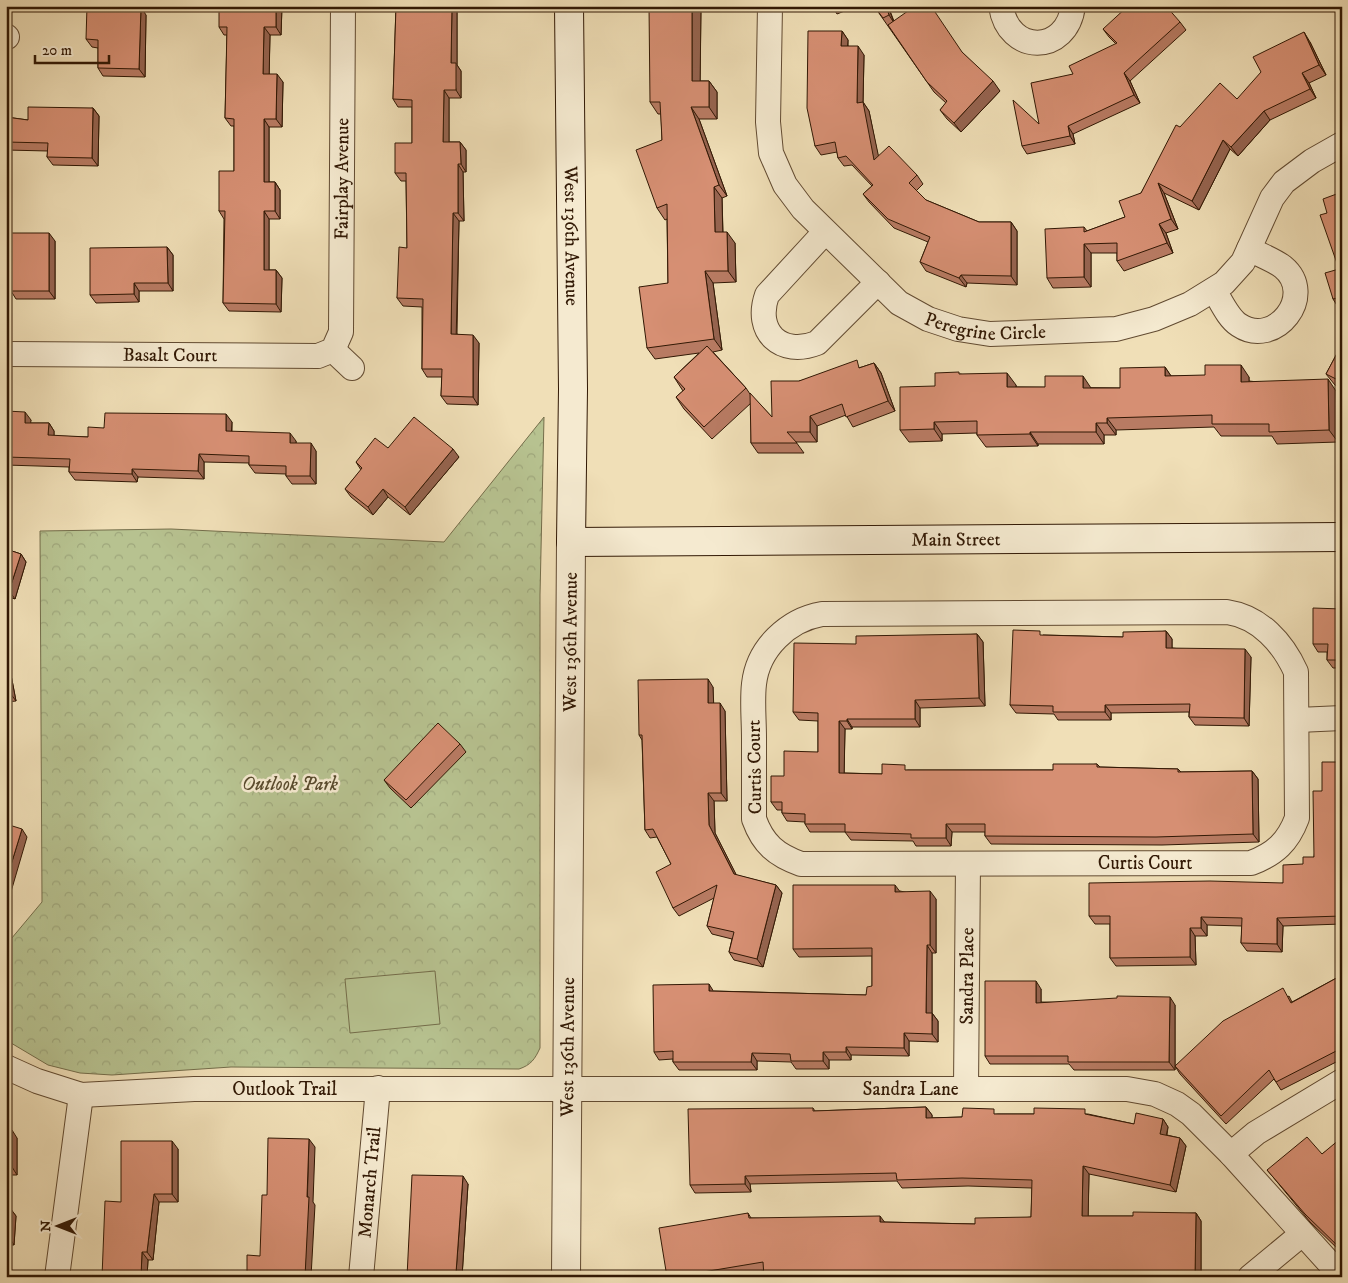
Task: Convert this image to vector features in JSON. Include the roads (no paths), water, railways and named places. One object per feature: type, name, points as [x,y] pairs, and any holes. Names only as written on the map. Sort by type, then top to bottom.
[{"type":"main road","name":"West 136th Avenue","points":[[566,1277],[572,389],[569,6]]},
{"type":"main road","name":"Main Street","points":[[571,542],[1342,537]]},
{"type":"street","name":"Fairplay Avenue","points":[[333,350],[341,332],[343,6]]},
{"type":"street","name":"Peregrine Circle","points":[[770,6],[768,122],[771,153],[785,186],[803,209],[825,232],[899,303],[928,319],[958,329],[990,334],[1116,329],[1154,319],[1190,304],[1214,290],[1242,262],[1272,198],[1284,182],[1312,161],[1342,144]]},
{"type":"street","points":[[1001,6],[1003,19],[1009,30],[1019,38],[1031,43],[1044,42],[1056,38],[1066,29],[1072,17],[1073,6]]},
{"type":"street","points":[[825,232],[767,295],[763,307],[763,318],[769,333],[779,343],[792,348],[805,348],[817,343],[878,282]]},
{"type":"street","points":[[1214,290],[1232,318],[1239,325],[1252,330],[1263,331],[1278,326],[1288,317],[1294,305],[1295,292],[1292,278],[1284,268],[1249,249]]},
{"type":"street","name":"Basalt Court","points":[[6,354],[318,356],[333,350]]},
{"type":"street","points":[[333,350],[352,368]]},
{"type":"street","name":"Curtis Court","points":[[1236,613],[1258,624],[1275,638],[1289,656],[1297,678],[1298,720],[1297,818],[1292,832],[1281,847],[1268,856],[1251,863],[801,864],[782,858],[767,846],[754,819],[754,683],[761,659],[788,627],[806,617],[822,614],[1236,613]]},
{"type":"street","points":[[1298,720],[1342,718]]},
{"type":"street","name":"Sandra Place","points":[[966,1087],[968,864]]},
{"type":"street","name":"Outlook Trail","points":[[6,1067],[37,1081],[81,1094],[194,1089],[568,1088]]},
{"type":"street","points":[[1231,1154],[1256,1133],[1342,1081]]},
{"type":"street","name":"Sandra Lane","points":[[568,1088],[966,1087],[1127,1089],[1155,1094],[1177,1104],[1191,1114],[1231,1154],[1342,1277]]},
{"type":"street","name":"Monarch Trail","points":[[361,1277],[378,1088]]},
{"type":"street","points":[[58,1277],[81,1094]]},
{"type":"street","points":[[1250,1277],[1302,1234]]},
{"type":"park label","name":"Outlook Park","points":[[290,784]]}]
